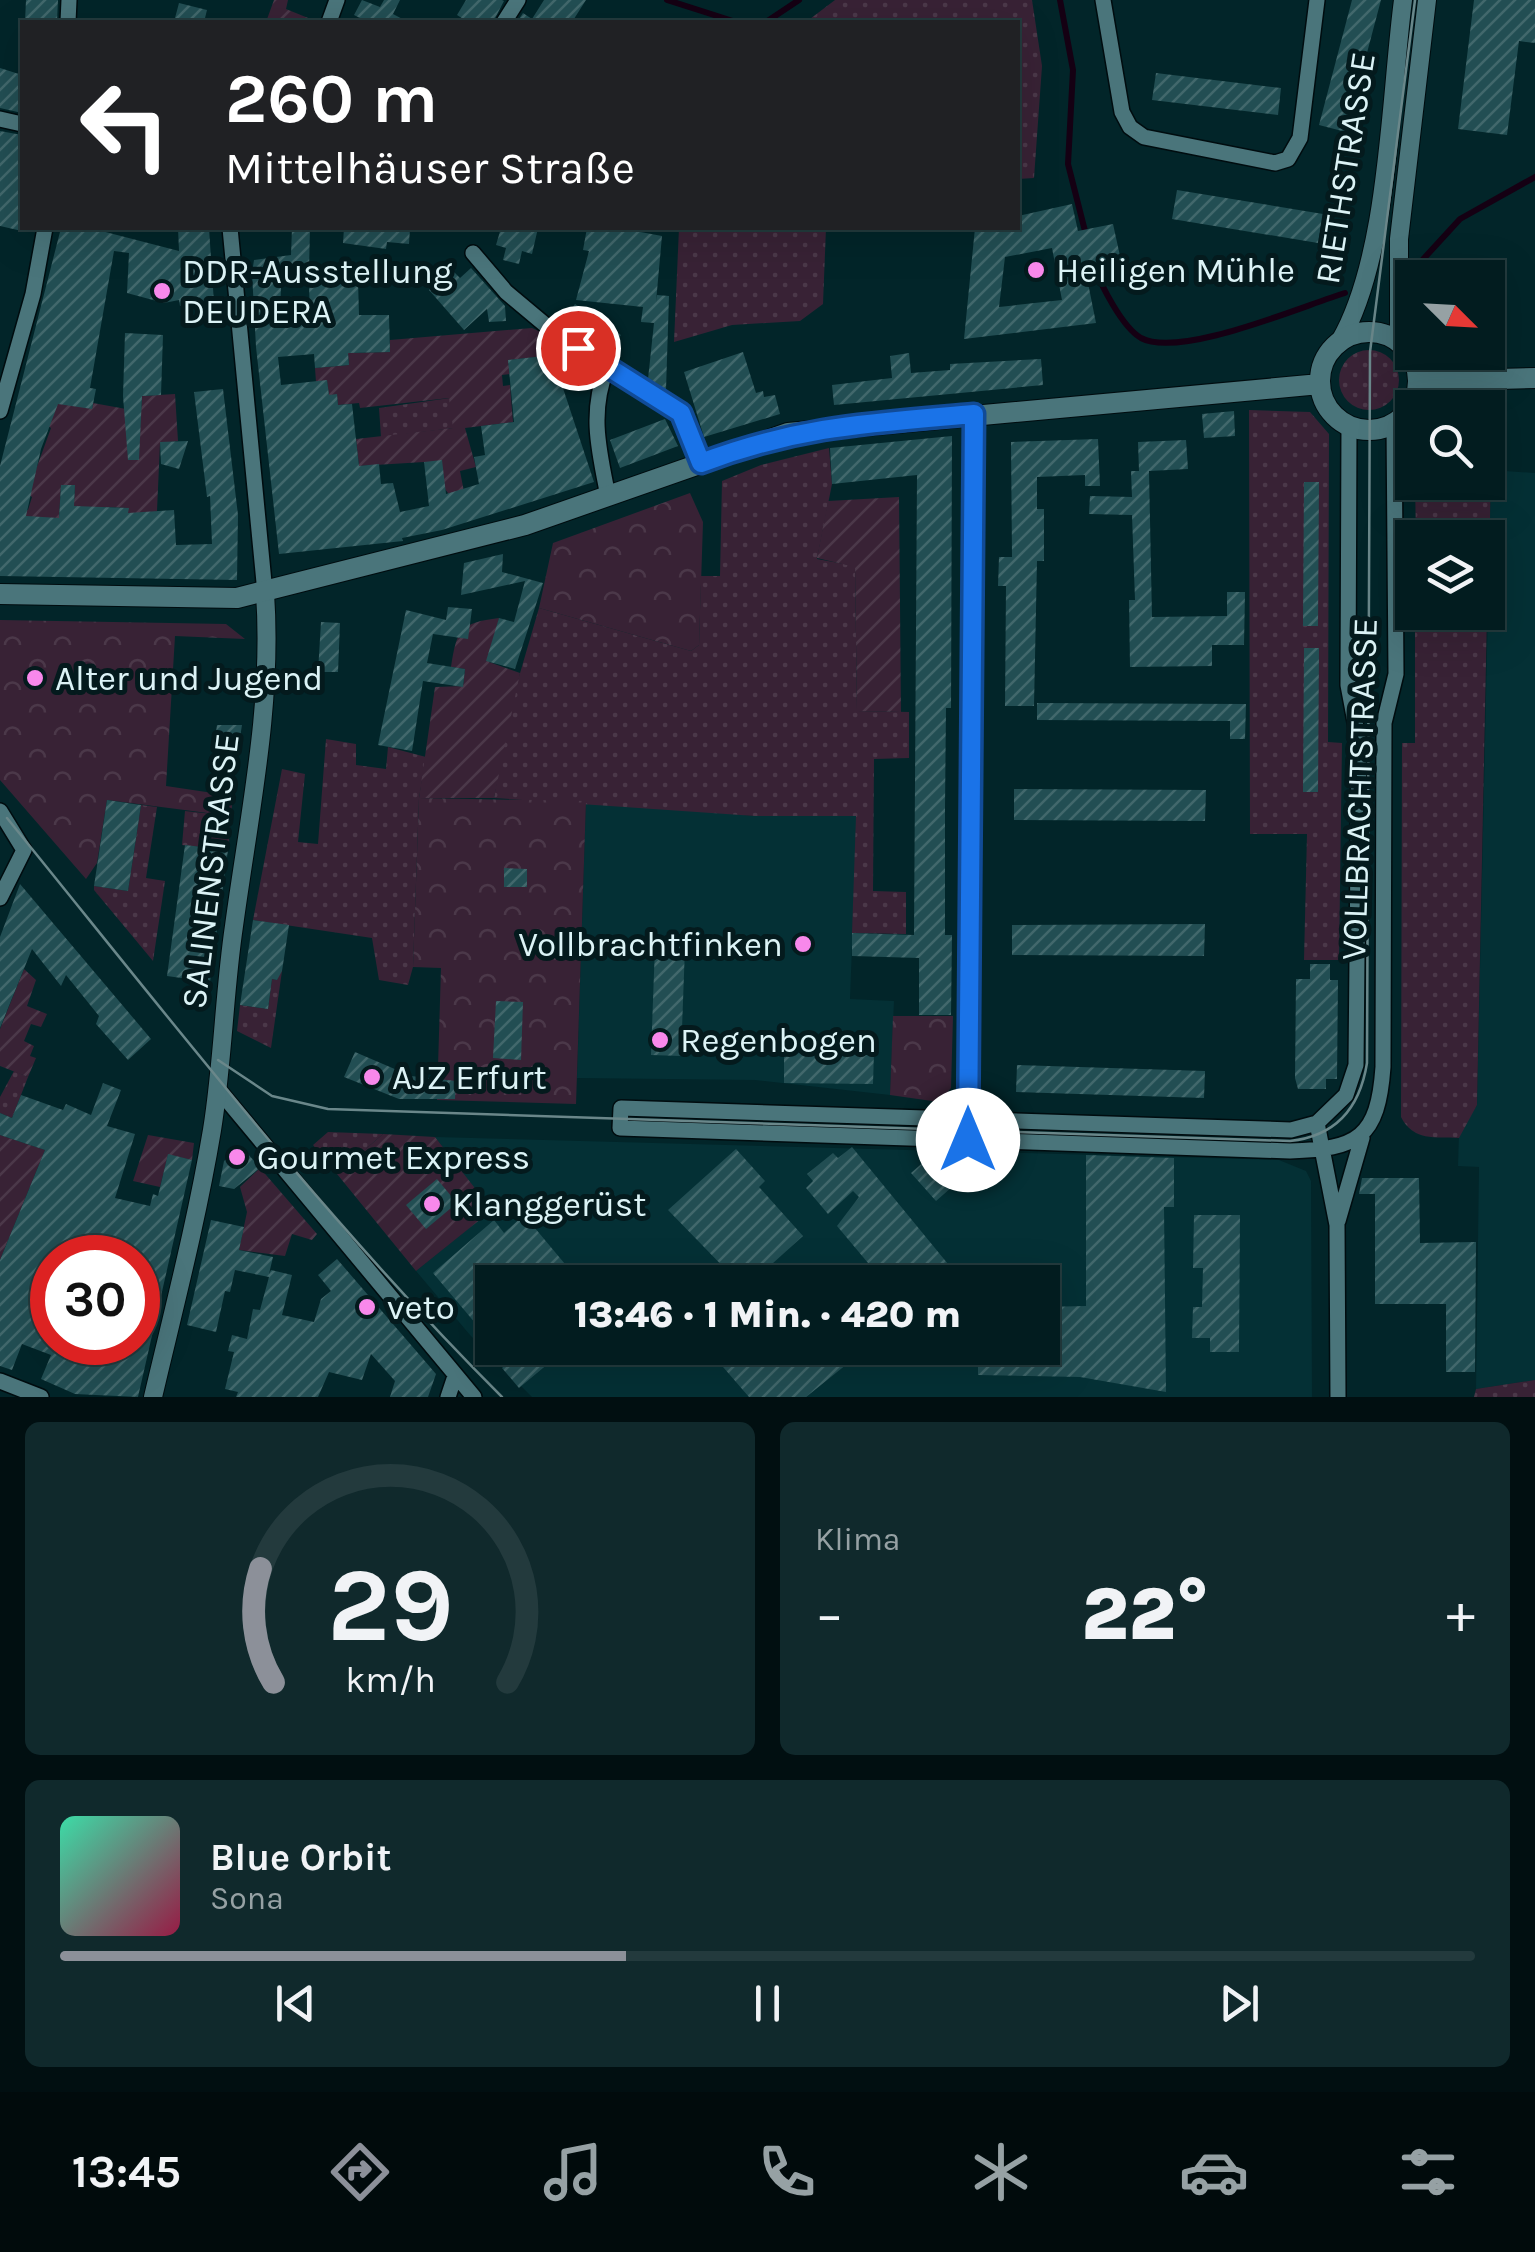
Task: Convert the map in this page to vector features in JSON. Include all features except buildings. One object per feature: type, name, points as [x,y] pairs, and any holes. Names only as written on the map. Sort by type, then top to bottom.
[{"type":"main road","points":[[1395,340],[1371,331],[1340,342],[1329,353],[1320,384],[1329,409],[1349,426],[1376,430],[1394,424],[1412,406],[1419,380],[1415,370]]},
{"type":"main road","points":[[1419,380],[1535,378]]},
{"type":"main road","points":[[0,594],[232,599],[480,538],[754,443],[824,427],[1320,384]]},
{"type":"street","points":[[1103,0],[1122,112],[1130,127],[1144,137],[1275,163],[1288,159],[1300,138],[1317,0]]},
{"type":"street","name":"RIETHSTRASSE","points":[[1340,342],[1354,316],[1377,215],[1403,0]]},
{"type":"street","name":"RIETHSTRASSE","points":[[1399,260],[1427,0]]},
{"type":"street","points":[[0,411],[33,294],[45,230]]},
{"type":"street","name":"SALINENSTRASSE","points":[[153,1397],[187,1258],[217,1088],[233,929],[258,780],[266,668],[264,593],[230,230]]},
{"type":"street","points":[[473,253],[506,292],[607,368],[681,413],[701,463]]},
{"type":"street","points":[[607,368],[596,393],[595,427],[608,496]]},
{"type":"street","points":[[968,1140],[974,414]]},
{"type":"street","name":"VOLLBRACHTSTRASSE","points":[[1337,1225],[1362,1138],[1374,1117],[1383,1067],[1384,723],[1396,674],[1394,424]]},
{"type":"street","name":"VOLLBRACHTSTRASSE","points":[[1317,1123],[1346,1096],[1356,1065],[1360,743],[1348,685],[1349,426]]},
{"type":"street","points":[[0,898],[24,850],[4,814]]},
{"type":"street","points":[[217,1088],[474,1397]]},
{"type":"street","points":[[1338,1397],[1337,1225],[1322,1147],[1317,1123],[1291,1130],[621,1108],[620,1128],[1290,1151],[1322,1147],[1362,1138]]},
{"type":"street","points":[[448,1397],[455,1376]]},
{"type":"street","points":[[0,1381],[41,1397]]},
{"type":"shaded area","points":[[1505,471],[1535,473],[1535,1380],[1476,1389],[1479,1167],[1458,1166],[1459,1133],[1477,1105],[1487,630],[1505,630],[1505,520],[1490,520],[1490,500],[1505,500]]},
{"type":"shaded area","points":[[586,801],[755,816],[857,816],[850,999],[894,1001],[890,1095],[755,1080],[577,1078]]},
{"type":"shaded area","points":[[435,1137],[1279,1160],[1306,1171],[1311,1181],[1312,1397],[532,1397],[500,1365],[1060,1365],[1060,1265],[475,1265],[475,1340],[416,1271],[491,1210]]},
{"type":"green space","points":[[274,0],[288,0],[286,9],[313,20],[267,20]]},
{"type":"green space","points":[[835,0],[1032,0],[1042,66],[1034,178],[1020,179],[1020,20],[809,20]]},
{"type":"green space","points":[[679,230],[826,230],[823,304],[800,321],[732,325],[674,342]]},
{"type":"green space","points":[[532,328],[543,333],[548,356],[508,360],[510,374],[502,375],[503,386],[510,385],[513,422],[465,428],[476,467],[460,471],[465,497],[449,502],[448,493],[424,462],[359,466],[356,439],[453,428],[449,398],[360,408],[359,403],[338,405],[337,395],[329,395],[327,381],[316,382],[315,368],[349,365],[348,353],[390,352],[390,340]]},
{"type":"green space","points":[[1358,353],[1380,353],[1390,359],[1396,370],[1396,390],[1390,401],[1380,407],[1358,407],[1342,391],[1342,369]]},
{"type":"green space","points":[[74,386],[92,409],[93,403],[126,409],[139,443],[142,396],[175,394],[178,441],[160,443],[157,511],[128,522],[128,508],[102,507],[101,519],[73,518],[75,486],[61,485],[59,518],[5,518],[28,510],[32,497],[27,494],[51,428],[48,426],[53,404]]},
{"type":"green space","points":[[450,398],[454,428],[381,437],[379,408]]},
{"type":"green space","points":[[1249,410],[1310,412],[1329,434],[1328,742],[1342,743],[1339,960],[1304,960],[1307,834],[1250,834]]},
{"type":"green space","points":[[829,448],[832,484],[817,559],[855,566],[857,711],[909,712],[909,758],[874,759],[873,891],[906,892],[906,934],[852,933],[856,816],[755,816],[494,798],[509,711],[539,608],[691,651],[699,645],[701,576],[720,576],[722,481],[761,465]]},
{"type":"green space","points":[[690,493],[703,522],[699,645],[691,651],[539,608],[553,543]]},
{"type":"green space","points":[[899,497],[901,712],[857,711],[855,567],[817,558],[828,501]]},
{"type":"green space","points":[[1415,500],[1490,500],[1490,520],[1416,520]]},
{"type":"green space","points":[[499,618],[489,662],[520,673],[494,798],[419,798],[435,687],[463,686],[465,669],[451,667],[459,636],[476,622]]},
{"type":"green space","points":[[0,620],[226,624],[245,639],[175,636],[166,786],[233,796],[231,816],[107,800],[97,863],[86,879],[0,780]]},
{"type":"green space","points":[[1415,630],[1487,630],[1477,1105],[1459,1138],[1418,1134],[1401,1117],[1402,743],[1415,743]]},
{"type":"green space","points":[[326,739],[356,744],[356,765],[386,769],[388,747],[426,757],[419,798],[413,967],[408,985],[379,980],[372,938],[253,920],[282,769],[305,774],[298,842],[318,844]]},
{"type":"green space","points":[[419,798],[586,801],[576,1104],[437,1100],[441,968],[413,967]]},
{"type":"green space","points":[[141,805],[157,807],[146,878],[165,881],[153,961],[94,890],[94,886],[128,891]]},
{"type":"green space","points":[[185,811],[231,816],[228,850],[182,845]]},
{"type":"green space","points":[[24,969],[36,980],[27,1006],[47,1014],[41,1027],[31,1024],[24,1041],[34,1046],[30,1056],[36,1058],[28,1077],[0,1066],[0,1029]]},
{"type":"green space","points":[[279,970],[282,971],[271,1048],[237,1031],[240,1005],[268,1009],[272,979],[277,980]]},
{"type":"green space","points":[[893,1016],[953,1016],[951,1088],[939,1102],[890,1095]]},
{"type":"green space","points":[[14,1071],[28,1077],[12,1118],[0,1113],[0,1097]]},
{"type":"green space","points":[[328,1132],[383,1134],[337,1174],[313,1145]]},
{"type":"green space","points":[[383,1134],[435,1137],[492,1210],[416,1271],[337,1174]]},
{"type":"green space","points":[[0,1135],[45,1150],[0,1260]]},
{"type":"green space","points":[[148,1135],[194,1143],[192,1160],[168,1155],[160,1187],[133,1181]]},
{"type":"green space","points":[[260,1168],[317,1234],[312,1240],[292,1234],[285,1256],[239,1250],[247,1212],[240,1187]]},
{"type":"green space","points":[[1535,1380],[1535,1397],[1474,1397],[1476,1389]]},
{"type":"waterway","points":[[667,0],[730,20]]},
{"type":"waterway","points":[[769,20],[799,0]]},
{"type":"waterway","points":[[1060,0],[1073,70],[1068,164],[1086,235]]},
{"type":"waterway","points":[[1422,260],[1460,219],[1535,177]]},
{"type":"waterway","points":[[1094,266],[1127,325],[1141,338],[1159,343],[1211,336],[1345,293]]},
{"type":"tram line","points":[[218,1060],[272,1096],[328,1109],[1290,1141],[1321,1133],[1344,1117],[1359,1093],[1367,1063],[1370,352],[1415,0]]},
{"type":"tram line","points":[[7,818],[309,1187],[502,1397]]},
{"type":"place","name":"Heiligen Mühle","points":[[1036,270]]},
{"type":"place","name":"DDR-Ausstellung DEUDERA","points":[[162,291]]},
{"type":"place","name":"Alter und Jugend","points":[[35,678]]},
{"type":"place","name":"Vollbrachtfinken","points":[[803,944]]},
{"type":"place","name":"Regenbogen","points":[[660,1040]]},
{"type":"place","name":"AJZ Erfurt","points":[[372,1077]]},
{"type":"place","name":"Gourmet Express","points":[[237,1157]]},
{"type":"place","name":"Klanggerüst","points":[[432,1204]]},
{"type":"place","name":"veto","points":[[367,1307]]},
{"type":"route","points":[[578,348],[681,413],[701,463],[788,433],[974,414],[968,1140]]}]
